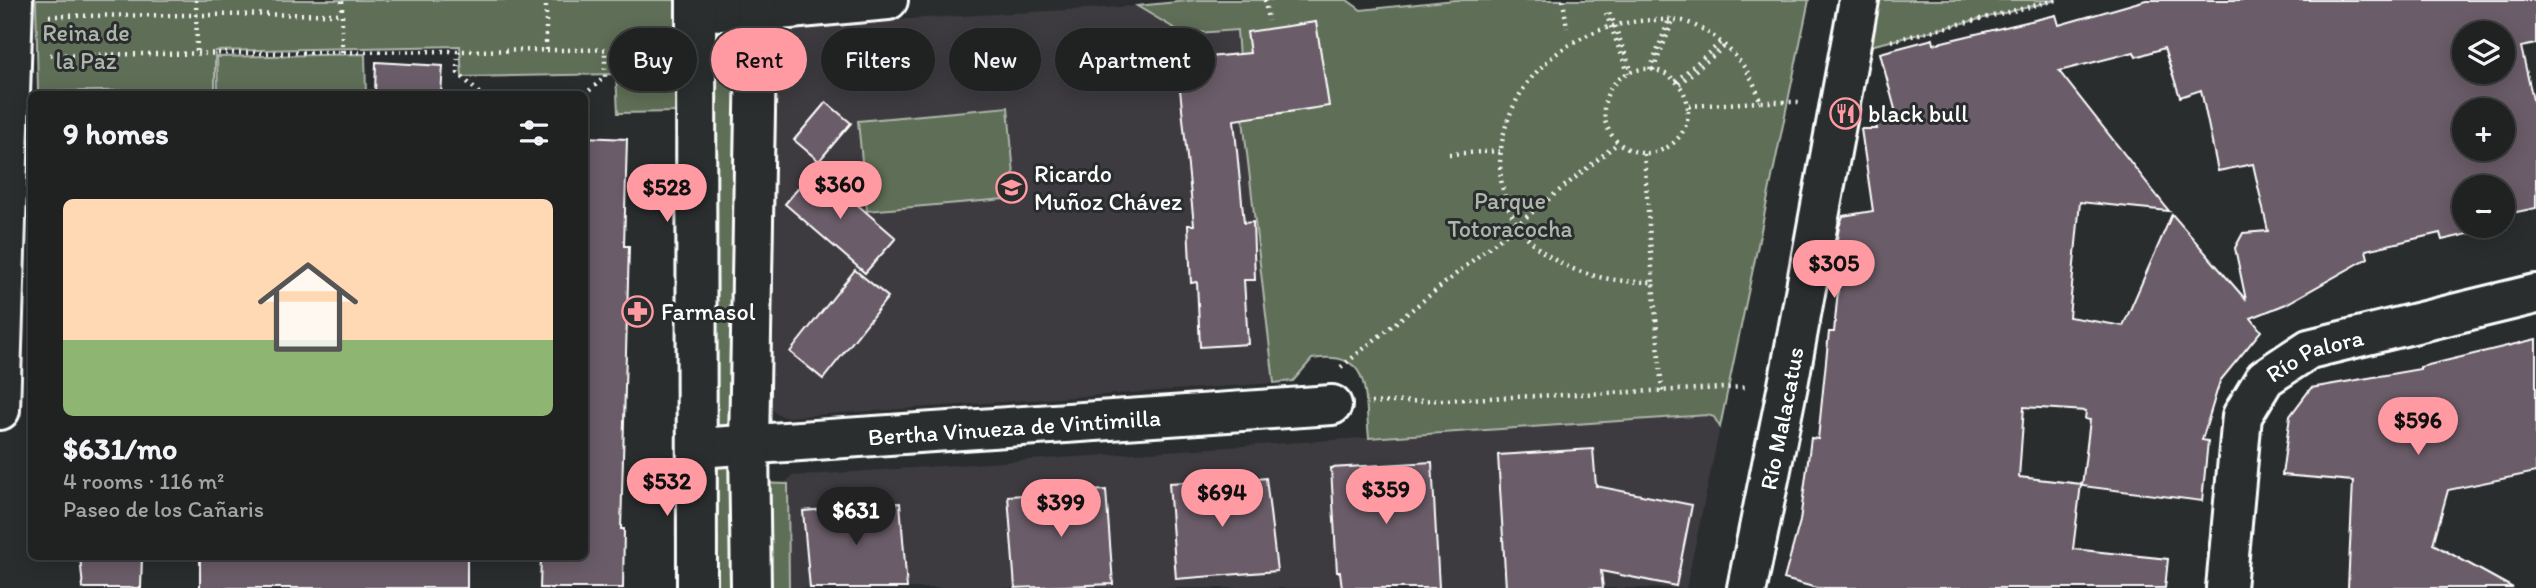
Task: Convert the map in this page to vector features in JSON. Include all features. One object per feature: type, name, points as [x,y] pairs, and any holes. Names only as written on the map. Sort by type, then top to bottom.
[{"type":"street","points":[[696,28],[696,5],[757,6],[888,0]]},
{"type":"street","name":"Río Malacatus","points":[[1747,588],[1788,386],[1859,0]]},
{"type":"street","points":[[751,588],[749,445],[757,6]]},
{"type":"street","points":[[0,410],[13,8]]},
{"type":"street","points":[[696,91],[697,588]]},
{"type":"street","name":"Río Palora","points":[[2226,588],[2242,416],[2264,378],[2309,349],[2536,294]]},
{"type":"street","name":"Bertha Vinueza de Vintimilla","points":[[697,448],[1332,405]]},
{"type":"path","points":[[197,0],[197,54]]},
{"type":"path","points":[[342,0],[342,52]]},
{"type":"path","points":[[546,0],[546,50]]},
{"type":"path","points":[[1265,0],[1268,21]]},
{"type":"path","points":[[1563,0],[1567,28]]},
{"type":"path","points":[[1849,51],[2057,0]]},
{"type":"path","points":[[13,8],[197,15],[342,14]]},
{"type":"path","points":[[1593,18],[1624,12]]},
{"type":"path","points":[[1608,13],[1630,72]]},
{"type":"path","points":[[1661,14],[1694,25],[1722,45],[1756,86],[1760,102]]},
{"type":"path","points":[[1652,70],[1672,18]]},
{"type":"path","points":[[1558,35],[1580,23]]},
{"type":"path","points":[[1678,83],[1722,45]]},
{"type":"path","points":[[588,92],[605,77],[605,49]]},
{"type":"path","points":[[12,55],[609,49]]},
{"type":"path","points":[[458,51],[458,74],[477,91]]},
{"type":"path","points":[[1652,70],[1678,83],[1689,106],[1687,124],[1671,147],[1644,154],[1630,151],[1618,143],[1604,120],[1608,92],[1616,81],[1630,72],[1652,70]]},
{"type":"path","points":[[1689,106],[1760,102],[1840,103]]},
{"type":"path","points":[[1501,125],[1502,182],[1522,223],[1553,256],[1595,276],[1653,282]]},
{"type":"path","points":[[1289,409],[1618,143]]},
{"type":"path","points":[[1449,154],[1500,151]]},
{"type":"path","points":[[1644,154],[1662,391]]},
{"type":"path","points":[[1332,405],[1788,386]]},
{"type":"shaded area","name":"Ricardo Muñoz Chávez","points":[[1137,6],[1174,28],[1055,28],[1055,91],[1215,91],[1215,32],[1237,30],[1244,128],[1274,383],[785,417],[775,413],[770,403],[770,91],[807,91],[807,28],[770,27]]},
{"type":"shaded area","points":[[1708,415],[1714,417],[1720,427],[1686,588],[783,588],[782,486],[792,476]]},
{"type":"green space","name":"Reina de la Paz","points":[[36,0],[675,0],[676,28],[609,28],[609,74],[462,77],[460,46],[215,51],[215,89],[38,91]]},
{"type":"green space","name":"Parque Totoracocha","points":[[1197,0],[1347,0],[1361,10],[1455,0],[1809,0],[1720,427],[1714,417],[1708,415],[1369,438],[1365,391],[1356,368],[1346,361],[1332,358],[1312,359],[1293,381],[1274,383],[1244,128],[1237,30],[1215,32],[1215,28],[1174,28],[1137,6]]},
{"type":"green space","points":[[1877,0],[2057,0],[1862,48]]},
{"type":"green space","points":[[751,16],[751,28],[711,28],[711,91],[750,91],[743,439],[701,441],[702,17]]},
{"type":"green space","points":[[365,54],[366,91],[218,91],[217,57]]},
{"type":"green space","name":"Reina de la Paz","points":[[617,91],[677,91],[678,112],[618,113]]},
{"type":"green space","points":[[1008,107],[1016,198],[867,211],[858,121]]},
{"type":"green space","points":[[744,450],[746,588],[703,588],[705,451]]},
{"type":"green space","points":[[756,483],[788,484],[789,588],[757,588]]},
{"type":"building","points":[[2146,0],[2536,0],[2536,44],[2521,47],[2536,113],[2536,208],[2515,212],[2515,175],[2452,175],[2452,238],[2442,240],[2440,233],[2366,250],[2368,258],[2286,304],[2251,318],[2261,331],[2220,381],[2202,440],[2208,441],[2202,501],[2082,486],[2090,420],[2085,419],[2086,411],[2024,407],[2019,477],[2081,484],[2073,549],[2168,559],[2165,588],[1817,588],[1784,579],[1800,521],[1811,438],[1818,439],[1829,332],[1834,332],[1842,247],[1836,245],[1839,227],[1843,216],[1873,211],[1861,129],[1877,129],[1874,116],[1896,113],[1880,53],[1933,39],[1934,44],[2056,15],[2059,25]],"holes":[[[2164,48],[2180,97],[2201,90],[2218,171],[2253,164],[2268,231],[2243,233],[2235,248],[2246,300],[2172,214],[2123,326],[2069,317],[2080,202],[2169,211],[2059,71],[2134,52],[2136,57]]]},
{"type":"building","points":[[1316,22],[1329,106],[1234,120],[1244,223],[1253,222],[1255,280],[1244,280],[1248,344],[1200,347],[1197,282],[1191,283],[1188,225],[1194,225],[1180,91],[1215,91],[1215,56],[1250,53],[1247,32]]},
{"type":"building","points":[[376,62],[443,66],[441,91],[375,91]]},
{"type":"building","points":[[826,102],[851,123],[819,161],[794,140]]},
{"type":"building","points":[[588,137],[627,139],[624,246],[629,246],[621,529],[624,529],[623,588],[540,588],[541,560],[588,560]]},
{"type":"building","points":[[815,168],[896,238],[865,273],[785,204]]},
{"type":"building","points":[[855,270],[888,297],[823,379],[790,352]]},
{"type":"building","points":[[2536,339],[2536,472],[2448,490],[2433,544],[2513,588],[2348,588],[2353,481],[2282,475],[2290,416],[2311,388],[2420,369]]},
{"type":"building","points":[[1593,449],[1596,486],[1692,505],[1676,586],[1601,571],[1603,588],[1506,588],[1498,455]]},
{"type":"building","points":[[1432,462],[1439,588],[1342,588],[1340,572],[1337,572],[1331,468]]},
{"type":"building","points":[[1266,478],[1277,571],[1176,579],[1169,483],[1206,481],[1206,484]]},
{"type":"building","points":[[1106,490],[1113,584],[1015,588],[1008,496]]},
{"type":"building","points":[[900,503],[907,588],[810,588],[803,511]]},
{"type":"building","points":[[80,560],[142,560],[141,588],[83,588]]},
{"type":"building","points":[[200,560],[467,560],[467,588],[200,588]]},
{"type":"place","name":"black bull","points":[[1845,113]]},
{"type":"place","name":"Ricardo Muñoz Chávez","points":[[1011,187]]},
{"type":"place","name":"Farmasol","points":[[638,311]]}]
